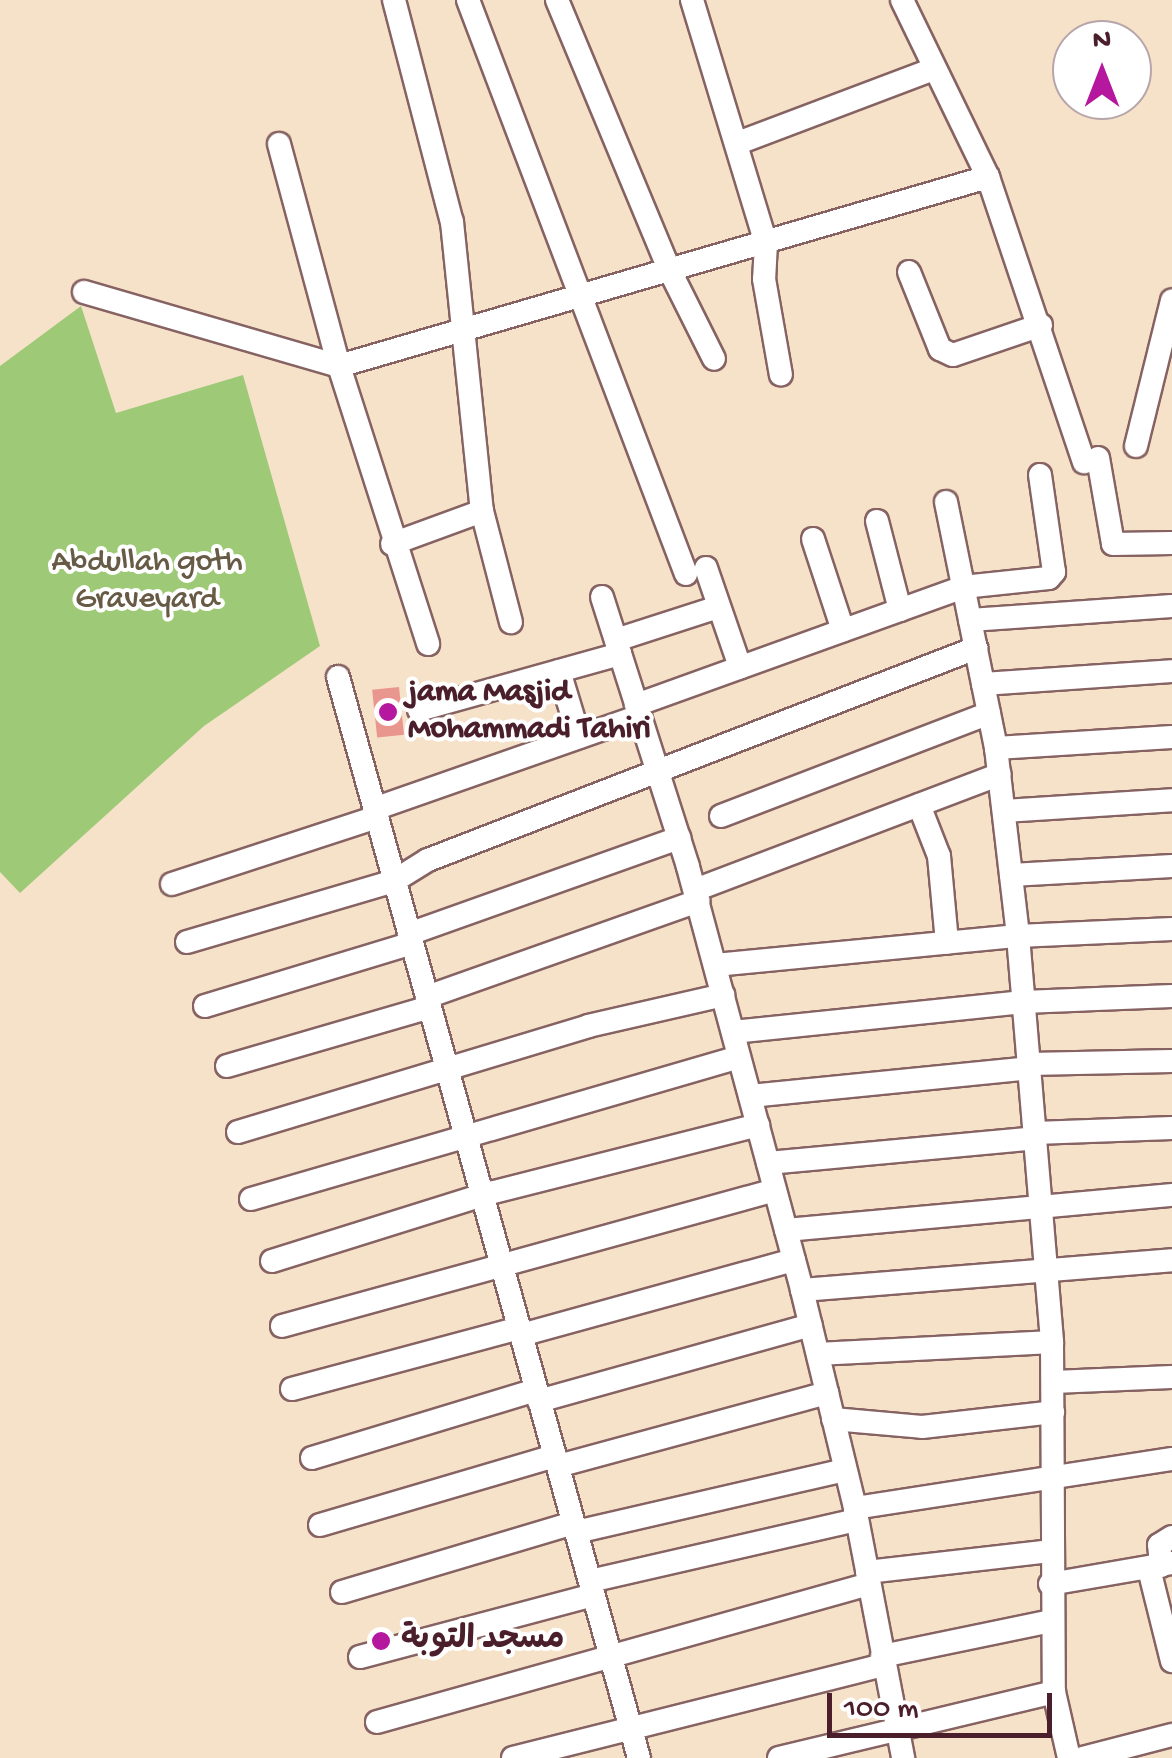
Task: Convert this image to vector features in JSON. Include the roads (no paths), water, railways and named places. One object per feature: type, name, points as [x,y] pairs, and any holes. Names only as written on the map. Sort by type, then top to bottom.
[{"type":"street","points":[[394,0],[452,222],[482,511],[511,622]]},
{"type":"street","points":[[468,0],[696,571],[718,607],[740,667]]},
{"type":"street","points":[[557,0],[670,271],[714,359]]},
{"type":"street","points":[[692,0],[766,243],[766,292],[781,375]]},
{"type":"street","points":[[902,0],[931,70],[988,177],[1091,460],[1113,544],[1172,543]]},
{"type":"street","points":[[738,144],[931,70]]},
{"type":"street","points":[[279,144],[392,544],[428,644]]},
{"type":"street","points":[[84,292],[339,366],[988,177]]},
{"type":"street","points":[[909,272],[940,349],[954,355],[1041,325]]},
{"type":"street","points":[[1136,446],[1172,300]]},
{"type":"street","points":[[172,884],[579,737],[740,667],[963,587],[1054,575],[1040,474]]},
{"type":"street","points":[[946,502],[996,748],[1018,936],[1052,1342],[1054,1477],[1050,1584],[1054,1692],[1069,1758]]},
{"type":"street","points":[[392,544],[482,511]]},
{"type":"street","points":[[878,521],[900,610]]},
{"type":"street","points":[[813,539],[843,630]]},
{"type":"street","points":[[602,597],[696,896],[802,1290],[856,1514],[903,1758]]},
{"type":"street","points":[[970,620],[1172,606]]},
{"type":"street","points":[[418,710],[558,671],[718,607]]},
{"type":"street","points":[[187,942],[394,881],[428,860],[976,648]]},
{"type":"street","points":[[558,671],[579,737]]},
{"type":"street","points":[[983,684],[1172,671]]},
{"type":"street","points":[[338,677],[639,1758]]},
{"type":"street","points":[[720,816],[989,713]]},
{"type":"street","points":[[996,748],[1172,737]]},
{"type":"street","points":[[226,1066],[428,1002],[1000,774]]},
{"type":"street","points":[[1004,811],[1172,800]]},
{"type":"street","points":[[919,805],[939,856],[947,943]]},
{"type":"street","points":[[205,1006],[410,938],[679,838]]},
{"type":"street","points":[[1011,875],[1172,866]]},
{"type":"street","points":[[715,965],[1018,936],[1172,929]]},
{"type":"street","points":[[238,1132],[447,1069],[723,994]]},
{"type":"street","points":[[733,1032],[1023,1002],[1172,996]]},
{"type":"street","points":[[251,1198],[464,1132],[739,1057]]},
{"type":"street","points":[[750,1096],[1029,1066],[1172,1061]]},
{"type":"street","points":[[272,1261],[482,1195],[758,1126]]},
{"type":"street","points":[[768,1163],[1035,1136],[1172,1128]]},
{"type":"street","points":[[282,1326],[776,1190]]},
{"type":"street","points":[[786,1230],[1041,1203],[1172,1195]]},
{"type":"street","points":[[292,1389],[794,1260]]},
{"type":"street","points":[[802,1290],[1047,1274],[1172,1260]]},
{"type":"street","points":[[312,1458],[811,1325]]},
{"type":"street","points":[[818,1354],[1052,1342]]},
{"type":"street","points":[[1053,1382],[1172,1377]]},
{"type":"street","points":[[320,1525],[827,1393]]},
{"type":"street","points":[[834,1419],[922,1426],[1054,1412]]},
{"type":"street","points":[[360,1657],[856,1514],[1172,1459]]},
{"type":"street","points":[[342,1592],[574,1528],[846,1470]]},
{"type":"street","points":[[1172,1537],[1159,1545],[1172,1661]]},
{"type":"street","points":[[377,1722],[612,1660],[868,1578],[1050,1551]]},
{"type":"street","points":[[1050,1584],[1161,1566]]},
{"type":"street","points":[[513,1758],[883,1660],[1051,1622]]},
{"type":"street","points":[[779,1758],[1054,1692]]},
{"type":"street","points":[[1083,1758],[1172,1735]]},
{"type":"place","name":"jama Masjid Mohammadi Tahiri","points":[[388,712]]},
{"type":"place","name":"مسجد التوبة","points":[[381,1641]]},
{"type":"park label","name":"Abdullah goth Graveyard","points":[[147,582]]}]
